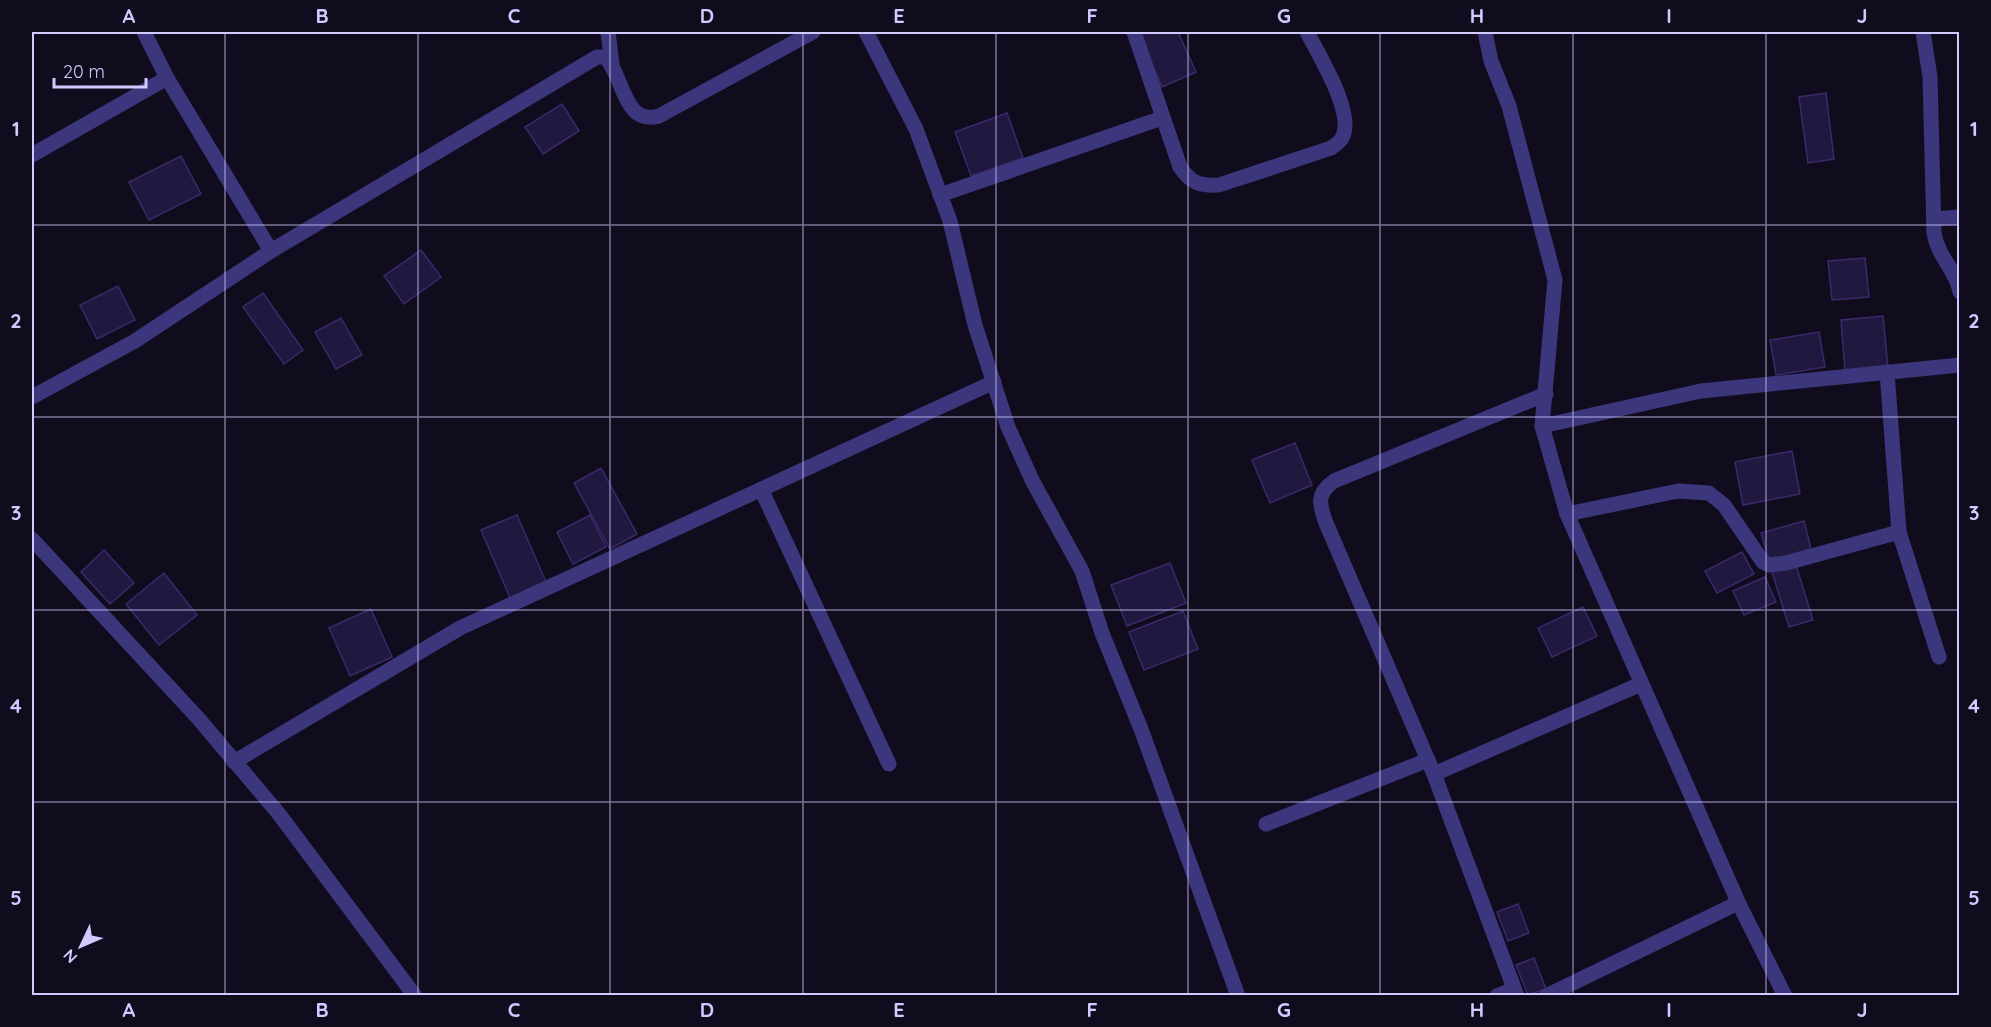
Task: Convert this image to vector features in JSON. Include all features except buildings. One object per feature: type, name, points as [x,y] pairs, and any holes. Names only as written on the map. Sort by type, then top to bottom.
[{"type":"street","points":[[144,32],[167,78],[271,251]]},
{"type":"street","points":[[608,32],[612,64],[630,107],[638,116],[647,119],[659,116],[813,32]]},
{"type":"street","points":[[866,32],[916,129],[950,221],[975,325],[1008,427],[1033,482],[1082,571],[1102,633],[1141,729],[1238,996]]},
{"type":"street","points":[[1134,32],[1180,167],[1190,180],[1202,186],[1219,185],[1331,148],[1342,138],[1345,120],[1339,96],[1307,32]]},
{"type":"street","points":[[1485,32],[1491,61],[1509,106],[1555,280],[1542,426],[1567,514],[1738,903],[1785,996]]},
{"type":"street","points":[[1923,32],[1930,77],[1934,219],[1937,248],[1952,270],[1959,292]]},
{"type":"street","points":[[32,397],[135,341],[271,251],[597,57],[605,57],[612,64]]},
{"type":"street","points":[[32,155],[167,78]]},
{"type":"street","points":[[940,195],[1162,118]]},
{"type":"street","points":[[1934,219],[1959,217]]},
{"type":"street","points":[[1542,426],[1701,391],[1959,365]]},
{"type":"street","points":[[1887,372],[1899,532],[1939,657]]},
{"type":"street","points":[[234,762],[460,628],[994,382]]},
{"type":"street","points":[[1497,996],[1516,992],[1431,767],[1326,523],[1319,498],[1323,488],[1334,481],[1546,394]]},
{"type":"street","points":[[761,489],[889,764]]},
{"type":"street","points":[[1567,514],[1678,490],[1709,493],[1724,505],[1763,562],[1769,565],[1786,563],[1899,532]]},
{"type":"street","points":[[32,538],[125,638],[279,814],[415,996]]},
{"type":"street","points":[[1266,824],[1431,767],[1641,684]]},
{"type":"street","points":[[1546,996],[1738,903]]}]
